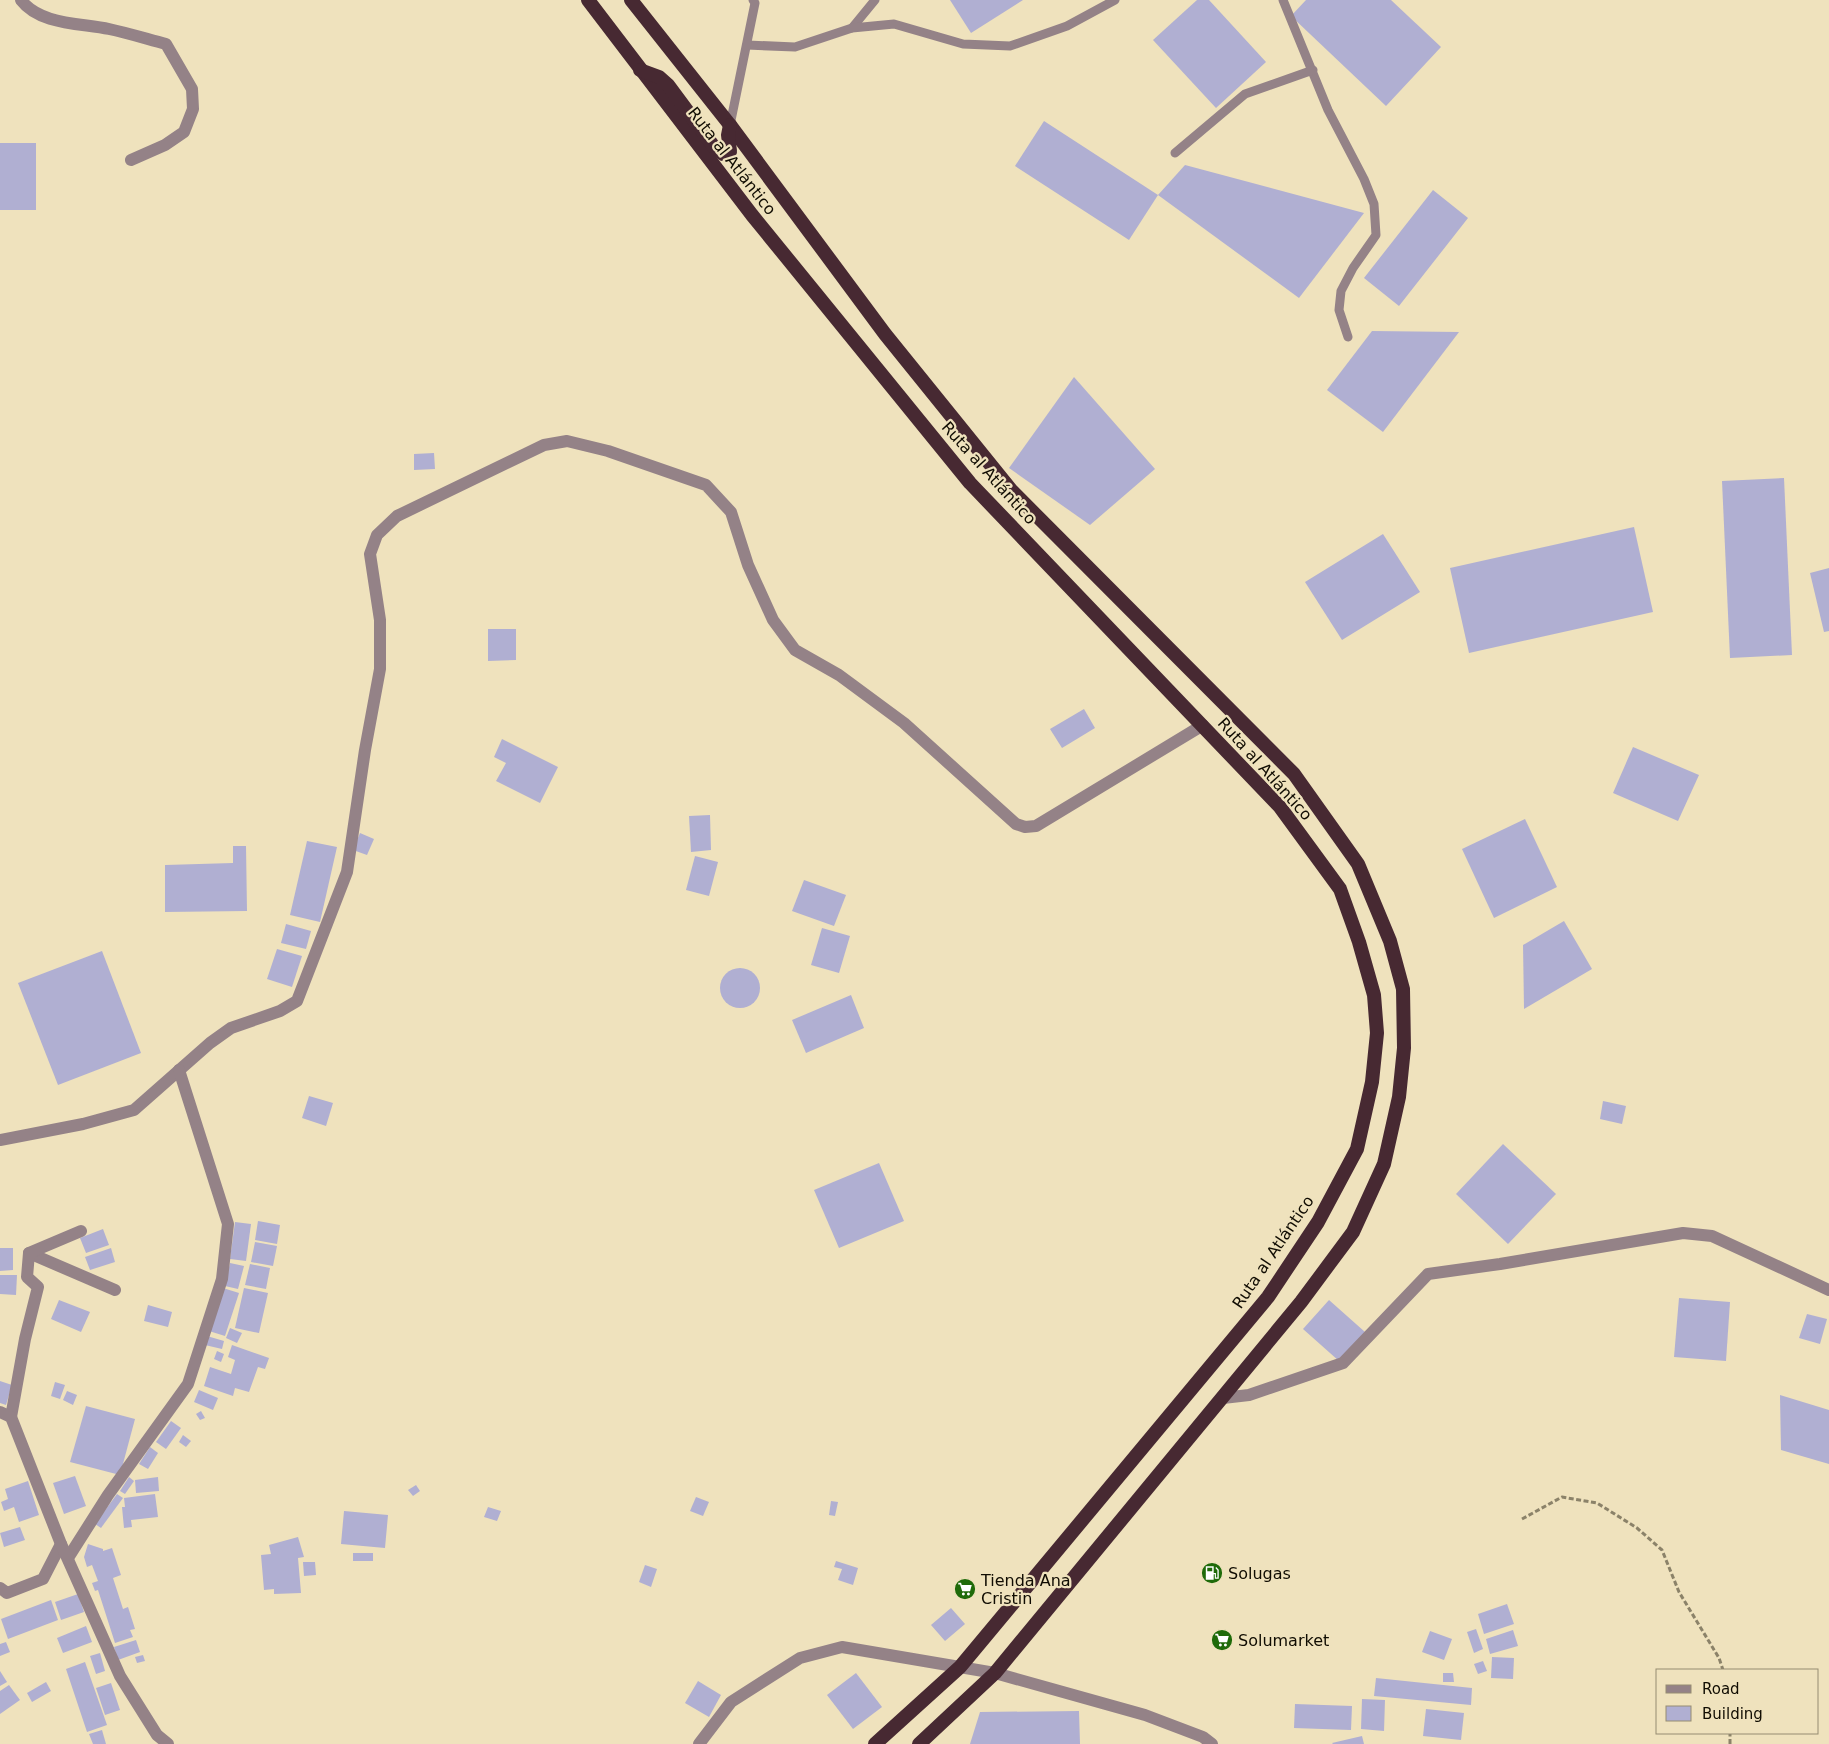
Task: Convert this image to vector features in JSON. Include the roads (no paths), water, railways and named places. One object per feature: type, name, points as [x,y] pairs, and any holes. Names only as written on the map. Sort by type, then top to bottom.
[{"type":"highway","name":"Ruta al Atlántico","points":[[588,0],[639,70],[752,215],[970,483],[1280,807],[1340,889],[1359,942],[1374,995],[1377,1033],[1372,1082],[1357,1149],[1318,1222],[1268,1297],[960,1667],[875,1744]]},
{"type":"highway","name":"Ruta al Atlántico","points":[[631,0],[730,124],[885,334],[1011,490],[1294,774],[1358,864],[1390,941],[1403,989],[1404,1048],[1399,1097],[1384,1164],[1353,1232],[1301,1302],[995,1673],[919,1744]]},
{"type":"highway","points":[[639,70],[659,77],[668,85],[714,147],[723,154],[730,152],[728,134],[730,124]]},
{"type":"street","points":[[21,0],[38,12],[56,21],[108,29],[166,44],[192,89],[193,109],[184,132],[165,146],[131,160]]},
{"type":"street","points":[[0,1140],[83,1124],[134,1110],[210,1043],[231,1028],[280,1011],[297,1001],[347,872],[365,750],[380,669],[380,620],[370,554],[377,535],[397,516],[544,444],[566,441],[608,451],[706,486],[731,512],[748,566],[772,620],[795,650],[839,676],[904,723],[1016,824],[1025,827],[1036,826],[1203,725]]},
{"type":"street","points":[[68,1558],[108,1495],[188,1384],[222,1279],[228,1224],[179,1070]]},
{"type":"street","points":[[28,1253],[81,1231]]},
{"type":"street","points":[[1223,1398],[1249,1395],[1343,1363],[1428,1274],[1500,1264],[1683,1233],[1712,1236],[1829,1290]]},
{"type":"street","points":[[28,1253],[26,1277],[38,1287],[5,1414],[120,1676],[157,1734],[168,1744]]},
{"type":"street","points":[[28,1253],[115,1290]]},
{"type":"street","points":[[0,1588],[7,1594],[43,1579],[61,1544]]},
{"type":"street","points":[[699,1744],[731,1702],[800,1658],[842,1647],[995,1673],[1145,1715],[1203,1738],[1212,1744]]},
{"type":"lane","points":[[730,124],[755,3],[753,0]]},
{"type":"lane","points":[[852,28],[875,0]]},
{"type":"lane","points":[[747,45],[794,47],[852,28],[894,24],[963,44],[1010,46],[1067,26],[1116,0]]},
{"type":"lane","points":[[1283,0],[1328,110],[1364,179],[1374,204],[1376,235],[1353,268],[1341,292],[1339,310],[1348,337]]},
{"type":"lane","points":[[1175,153],[1246,94],[1313,70]]},
{"type":"place","name":"Solugas","points":[[1212,1573]]},
{"type":"place","name":"Tienda Ana Cristin","points":[[965,1589]]},
{"type":"place","name":"Solumarket","points":[[1222,1640]]}]
